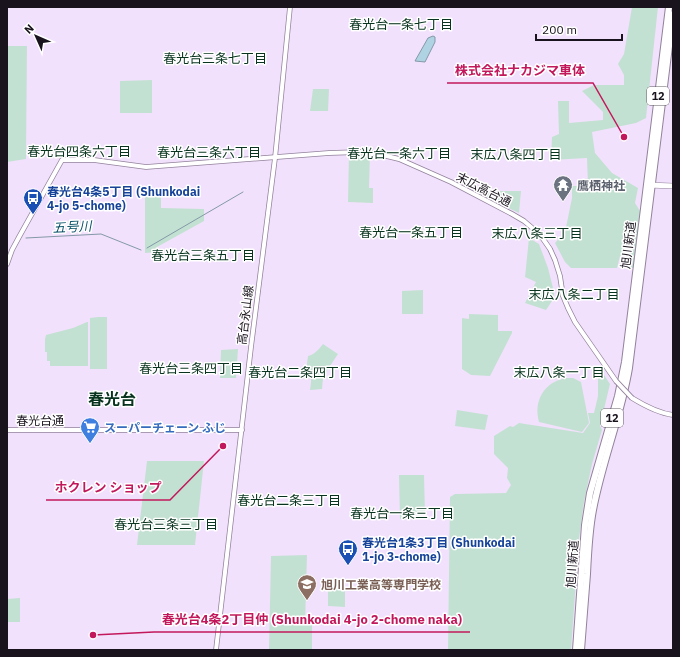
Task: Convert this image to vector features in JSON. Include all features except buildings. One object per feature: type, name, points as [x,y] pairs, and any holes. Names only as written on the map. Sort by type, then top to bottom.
[{"type":"highway","name":"旭川新道","points":[[581,650],[592,511],[621,407],[632,348],[669,7]]},
{"type":"highway","name":"旭川新道","points":[[576,650],[585,525],[590,493],[618,396],[625,362],[673,14]]},
{"type":"main road","points":[[649,185],[673,186]]},
{"type":"street","name":"高台永山線","points":[[216,650],[274,158],[290,7]]},
{"type":"street","name":"末広高台通","points":[[7,264],[18,240],[62,160],[94,160],[146,167],[360,152],[374,153],[396,158],[451,182],[524,221],[541,236],[550,249],[558,269],[563,296],[568,308],[575,322],[616,381],[632,398],[642,404],[659,412],[673,415]]},
{"type":"street","name":"春光台通","points":[[7,430],[242,430]]},
{"type":"green space","points":[[632,7],[658,7],[646,118],[636,123],[592,132],[595,153],[612,173],[638,188],[635,203],[640,211],[634,268],[626,268],[626,255],[620,256],[617,268],[571,268],[565,262],[555,243],[565,232],[572,198],[572,186],[588,186],[587,158],[551,160],[552,137],[559,134],[558,101],[569,101],[569,123],[603,120],[603,112],[582,91],[594,85],[624,85],[624,75],[618,64],[624,54]]},
{"type":"green space","points":[[7,46],[27,46],[26,159],[7,162]]},
{"type":"green space","points":[[152,80],[152,113],[120,113],[120,81]]},
{"type":"green space","points":[[313,89],[329,89],[328,111],[310,111]]},
{"type":"green space","points":[[349,153],[370,153],[369,188],[373,188],[373,203],[348,202]]},
{"type":"green space","points":[[145,189],[161,189],[161,208],[204,209],[204,221],[157,247],[156,252],[145,253]]},
{"type":"green space","points":[[28,190],[37,190],[40,193],[35,202],[28,202]]},
{"type":"green space","points":[[481,191],[521,191],[519,213],[480,194]]},
{"type":"green space","points":[[529,238],[539,244],[548,268],[554,292],[554,298],[546,310],[525,303],[536,282],[525,277]]},
{"type":"green space","points":[[423,290],[423,314],[402,314],[402,291]]},
{"type":"green space","points":[[469,314],[498,315],[498,331],[512,331],[490,376],[471,375],[462,369],[462,318],[469,319]]},
{"type":"green space","points":[[107,317],[107,369],[90,369],[90,318]]},
{"type":"green space","points":[[87,322],[88,366],[50,366],[50,361],[47,361],[47,352],[45,352],[46,335],[73,328]]},
{"type":"green space","points":[[323,344],[338,354],[323,378],[322,389],[310,390],[311,377],[306,371],[308,356],[315,353]]},
{"type":"green space","points":[[238,349],[236,378],[220,378],[221,350]]},
{"type":"green space","points":[[598,366],[610,384],[600,426],[602,430],[592,464],[584,502],[579,539],[571,650],[448,650],[450,497],[455,494],[506,493],[511,485],[507,478],[508,468],[494,454],[494,436],[510,426],[513,427],[519,423],[583,433],[590,423],[588,413],[594,413],[598,396]]},
{"type":"green space","points":[[573,378],[581,382],[589,423],[582,432],[539,422],[538,407],[542,394],[546,388],[558,380]]},
{"type":"green space","points":[[457,410],[488,415],[485,430],[455,426]]},
{"type":"green space","points":[[147,461],[204,461],[195,545],[137,545]]},
{"type":"green space","points":[[399,475],[424,475],[425,515],[408,516],[400,519]]},
{"type":"green space","points":[[307,555],[305,624],[312,624],[312,650],[269,650],[271,556]]},
{"type":"green space","points":[[328,583],[345,584],[345,607],[328,606]]},
{"type":"green space","points":[[20,598],[20,622],[7,622],[7,599]]},
{"type":"water","points":[[433,36],[435,37],[435,42],[425,62],[415,61],[428,38]]},
{"type":"waterway","name":"五号川","points":[[147,248],[243,192]]},
{"type":"waterway","name":"五号川","points":[[26,238],[101,234],[141,250]]},
{"type":"place","name":"株式会社ナカジマ車体","points":[[624,137]]},
{"type":"place","name":"鷹栖神社","points":[[563,202]]},
{"type":"place","name":"春光台4条5丁目 (Shunkodai 4-jo 5-chome)","points":[[33,215]]},
{"type":"place","name":"スーパーチェーン ふじ","points":[[90,444]]},
{"type":"place","name":"ホクレン ショップ","points":[[223,446]]},
{"type":"place","name":"春光台1条3丁目 (Shunkodai 1-jo 3-chome)","points":[[348,566]]},
{"type":"place","name":"旭川工業高等専門学校","points":[[307,601]]},
{"type":"place","name":"春光台4条2丁目仲 (Shunkodai 4-jo 2-chome naka)","points":[[93,635]]},
{"type":"district","name":"春光台一条七丁目","points":[[401,24]]},
{"type":"district","name":"春光台三条七丁目","points":[[215,58]]},
{"type":"district","name":"春光台四条六丁目","points":[[79,151]]},
{"type":"district","name":"春光台三条六丁目","points":[[209,152]]},
{"type":"district","name":"春光台一条六丁目","points":[[399,153]]},
{"type":"district","name":"末広八条四丁目","points":[[516,154]]},
{"type":"district","name":"春光台一条五丁目","points":[[411,232]]},
{"type":"district","name":"末広八条三丁目","points":[[537,233]]},
{"type":"district","name":"春光台三条五丁目","points":[[203,255]]},
{"type":"district","name":"末広八条二丁目","points":[[574,294]]},
{"type":"district","name":"春光台三条四丁目","points":[[191,368]]},
{"type":"district","name":"春光台二条四丁目","points":[[300,372]]},
{"type":"district","name":"末広八条一丁目","points":[[559,372]]},
{"type":"district","name":"春光台","points":[[112,399]]},
{"type":"district","name":"春光台二条三丁目","points":[[289,500]]},
{"type":"district","name":"春光台一条三丁目","points":[[402,513]]},
{"type":"district","name":"春光台三条三丁目","points":[[166,524]]}]
